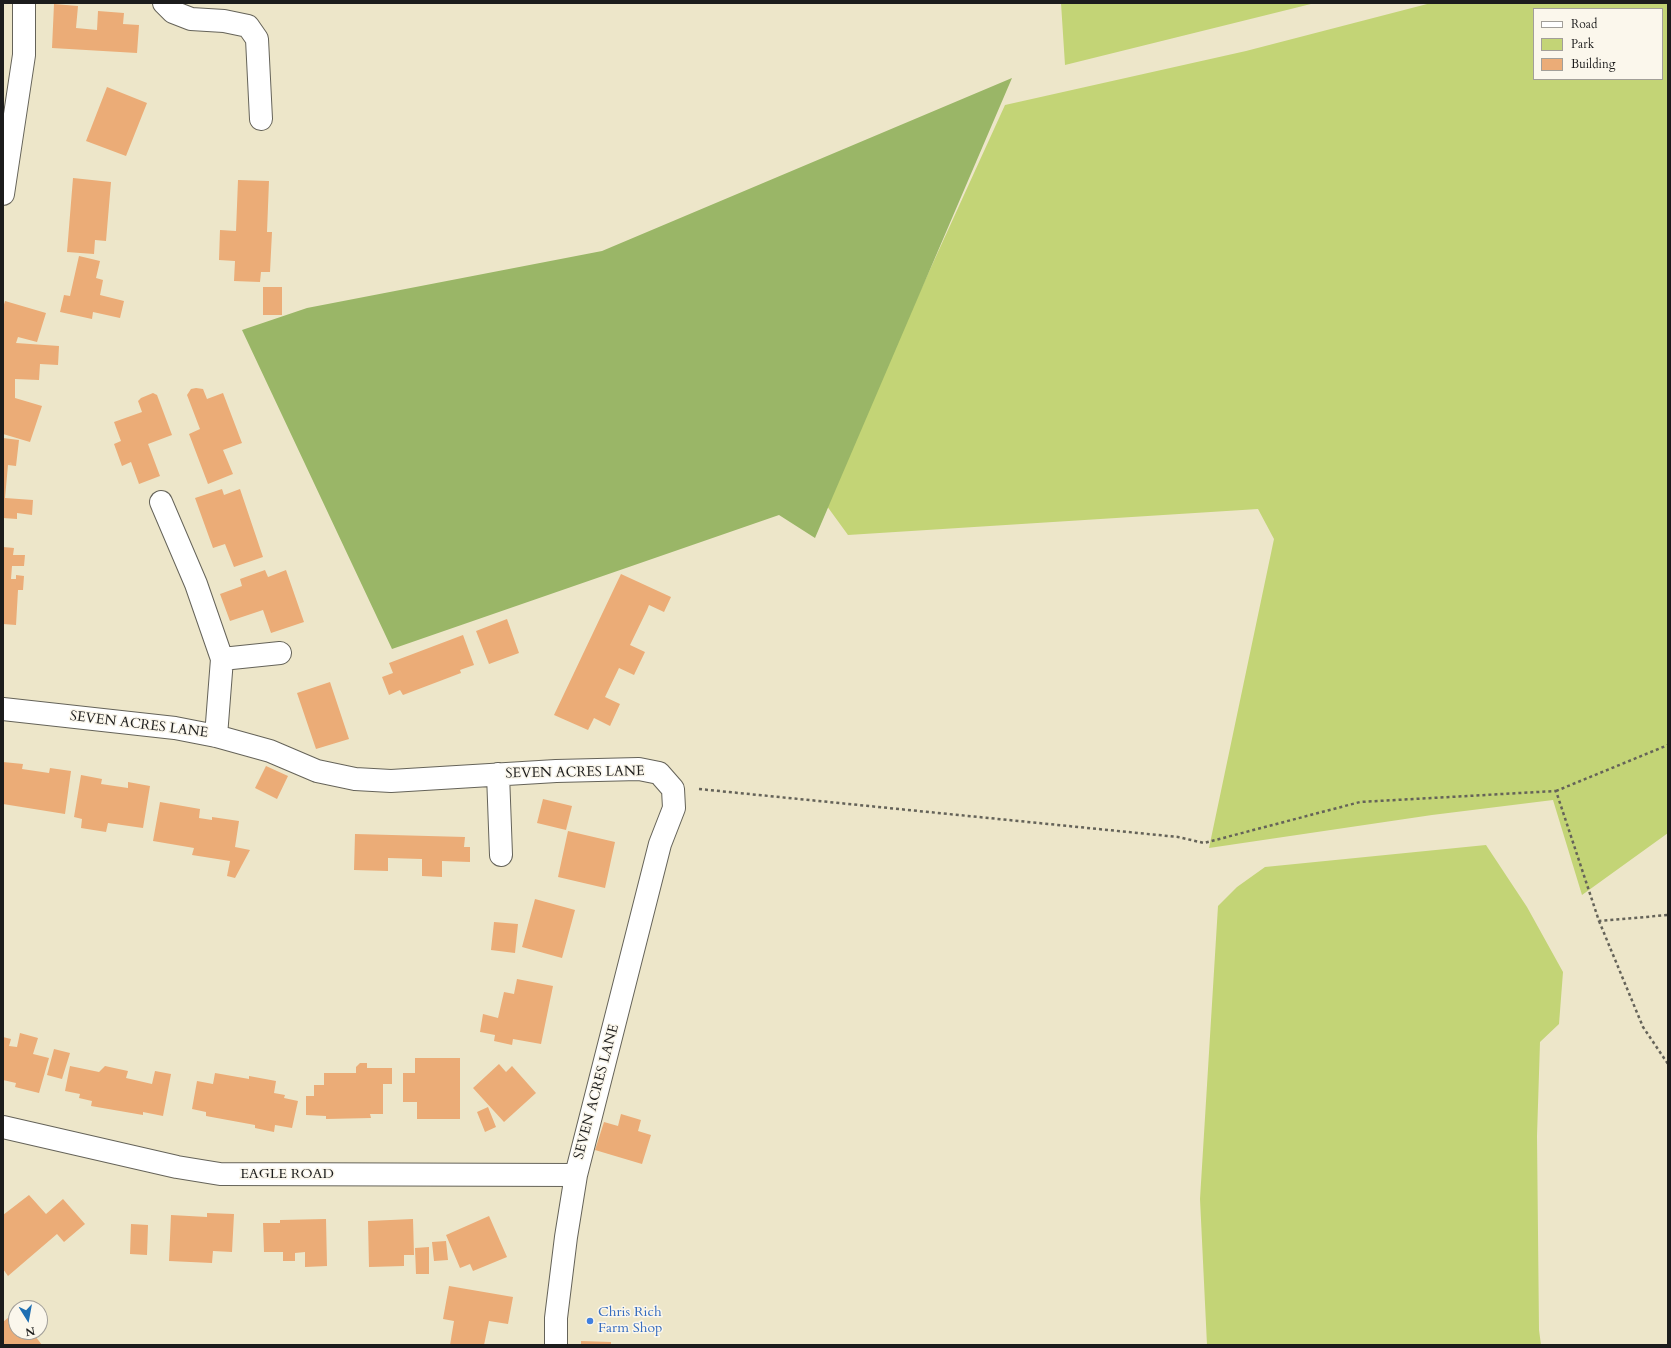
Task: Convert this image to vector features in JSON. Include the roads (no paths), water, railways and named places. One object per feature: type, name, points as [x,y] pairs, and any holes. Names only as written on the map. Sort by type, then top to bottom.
[{"type":"street","points":[[3,194],[24,55],[24,3]]},
{"type":"street","points":[[164,3],[173,12],[192,19],[224,21],[248,26],[257,39],[261,119]]},
{"type":"street","points":[[161,502],[196,584],[222,659],[216,736]]},
{"type":"street","points":[[222,659],[280,653]]},
{"type":"street","name":"SEVEN ACRES LANE","points":[[3,709],[175,728],[216,736],[270,751],[317,771],[355,779],[391,780],[498,774],[639,769],[659,773],[673,789],[674,808],[660,844],[576,1175],[566,1237],[556,1318],[556,1345]]},
{"type":"street","points":[[498,774],[501,855]]},
{"type":"street","name":"EAGLE ROAD","points":[[3,1127],[177,1167],[220,1174],[576,1175]]},
{"type":"place","name":"Chris Rich Farm Shop","points":[[590,1321]]}]
